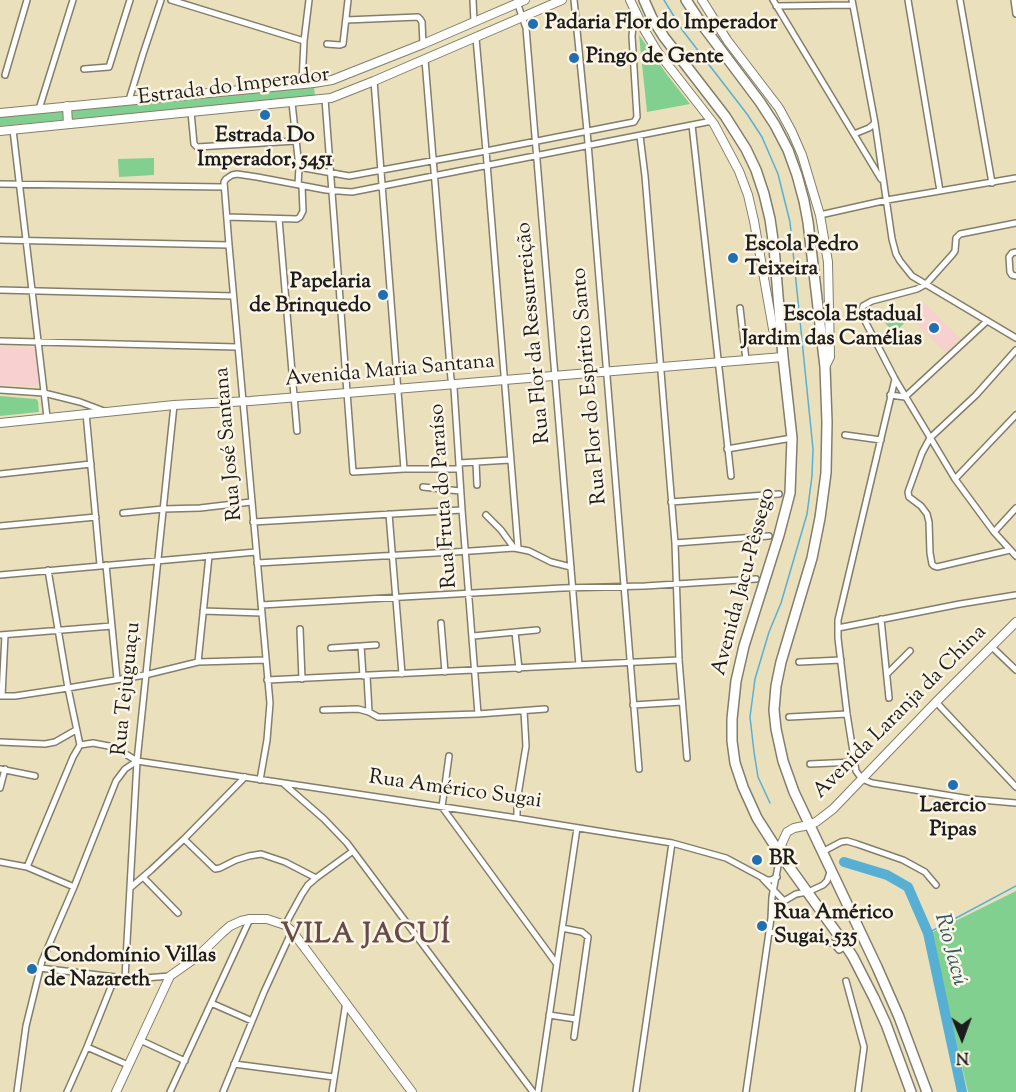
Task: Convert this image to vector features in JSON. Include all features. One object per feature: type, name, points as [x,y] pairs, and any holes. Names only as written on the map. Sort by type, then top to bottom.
[{"type":"highway","name":"Avenida Jacu-Pêssego","points":[[644,0],[664,37],[725,116],[746,149],[759,178],[770,219],[774,247],[792,438],[790,493],[744,646],[736,681],[732,719],[735,763],[757,818],[780,854],[846,945],[886,1024],[910,1092]]},
{"type":"highway","points":[[686,0],[775,125],[788,150],[797,175],[808,222],[825,367],[826,473],[812,558],[776,686],[774,710],[776,729],[783,761],[794,792],[877,966],[927,1092]]},
{"type":"street","points":[[5,75],[27,0]]},
{"type":"street","points":[[39,109],[73,0]]},
{"type":"street","points":[[84,69],[109,67],[130,0]]},
{"type":"street","points":[[129,100],[161,0]]},
{"type":"street","points":[[171,0],[304,41]]},
{"type":"street","points":[[302,84],[309,0]]},
{"type":"street","points":[[327,44],[343,44],[348,0]]},
{"type":"street","points":[[473,0],[474,22]]},
{"type":"street","name":"Estrada do Imperador","points":[[0,131],[325,99],[425,60],[562,0]]},
{"type":"street","name":"Rua Flor do Espírito Santo","points":[[574,0],[587,131],[639,769]]},
{"type":"street","points":[[630,0],[657,51],[712,122],[739,171],[754,221],[773,329],[782,345]]},
{"type":"street","points":[[702,0],[727,40],[779,108],[802,155],[820,215],[828,262],[830,357],[825,367]]},
{"type":"street","points":[[772,0],[884,183]]},
{"type":"street","points":[[908,0],[940,191]]},
{"type":"street","points":[[960,0],[992,183]]},
{"type":"street","points":[[1014,0],[1016,14]]},
{"type":"street","name":"Estrada do Imperador","points":[[0,113],[332,80],[423,44],[520,1]]},
{"type":"street","name":"Rua Flor da Ressurreição","points":[[520,1],[526,28],[538,156],[579,665]]},
{"type":"street","points":[[776,6],[852,2],[896,254],[912,276],[1016,338]]},
{"type":"street","points":[[299,167],[349,176],[634,122],[637,119],[632,36],[636,15]]},
{"type":"street","points":[[346,20],[418,17],[422,22],[423,44]]},
{"type":"street","points":[[476,38],[516,548]]},
{"type":"street","name":"Rua Fruta do Paraíso","points":[[425,60],[478,714]]},
{"type":"street","points":[[374,81],[404,469]]},
{"type":"street","points":[[325,99],[353,472],[459,466],[476,462],[510,460]]},
{"type":"street","points":[[226,217],[292,220],[300,217],[303,211],[292,103]]},
{"type":"street","points":[[67,106],[68,124]]},
{"type":"street","points":[[191,112],[194,144],[197,147],[296,141]]},
{"type":"street","points":[[0,184],[224,187],[226,179],[237,174],[332,191],[352,192],[712,122]]},
{"type":"street","points":[[854,134],[869,128],[874,123]]},
{"type":"street","points":[[692,125],[731,476]]},
{"type":"street","points":[[13,130],[46,417]]},
{"type":"street","points":[[640,136],[675,543],[679,660],[687,758]]},
{"type":"street","points":[[820,215],[887,200],[1016,178]]},
{"type":"street","name":"Rua José Santana","points":[[224,187],[266,660],[269,714],[260,780]]},
{"type":"street","points":[[279,219],[297,431]]},
{"type":"street","points":[[1016,223],[960,234],[956,238],[955,251],[926,284],[917,289],[872,301],[862,306],[865,321],[895,379],[955,479],[994,532],[1016,556]]},
{"type":"street","points":[[0,240],[229,245]]},
{"type":"street","points":[[1016,252],[1009,257],[1010,272],[1016,276]]},
{"type":"street","points":[[0,290],[233,296]]},
{"type":"street","points":[[740,308],[746,360]]},
{"type":"street","points":[[905,397],[987,321]]},
{"type":"street","points":[[0,341],[237,347]]},
{"type":"street","points":[[1010,550],[934,566],[930,553],[927,514],[908,494],[922,453],[930,438],[976,395],[1016,350]]},
{"type":"street","name":"Avenida Maria Santana","points":[[0,423],[174,405],[555,377],[783,357]]},
{"type":"street","points":[[895,379],[839,613],[841,660],[856,771],[862,779],[882,785],[970,799],[1016,802]]},
{"type":"street","points":[[0,390],[44,393],[105,411]]},
{"type":"street","points":[[890,395],[905,397]]},
{"type":"street","name":"Rua Tejuguaçu","points":[[125,978],[136,761],[174,405]]},
{"type":"street","points":[[86,413],[96,517],[112,626],[117,679]]},
{"type":"street","points":[[955,479],[1016,415]]},
{"type":"street","points":[[845,435],[881,440]]},
{"type":"street","points":[[727,449],[792,438]]},
{"type":"street","points":[[476,462],[477,485]]},
{"type":"street","points":[[0,474],[91,464]]},
{"type":"street","points":[[423,488],[460,491]]},
{"type":"street","points":[[671,502],[779,494]]},
{"type":"street","points":[[123,513],[251,502]]},
{"type":"street","points":[[994,532],[1016,508]]},
{"type":"street","points":[[253,522],[462,510]]},
{"type":"street","points":[[389,514],[402,674]]},
{"type":"street","points":[[486,515],[516,548]]},
{"type":"street","points":[[0,526],[96,517]]},
{"type":"street","points":[[675,543],[769,536]]},
{"type":"street","points":[[257,563],[516,548],[529,551],[551,562],[571,567]]},
{"type":"street","points":[[0,575],[256,552]]},
{"type":"street","points":[[198,662],[209,556]]},
{"type":"street","points":[[27,867],[80,745],[48,570]]},
{"type":"street","points":[[261,605],[756,579]]},
{"type":"street","points":[[838,628],[1016,595]]},
{"type":"street","points":[[203,611],[262,613]]},
{"type":"street","points":[[881,620],[888,698]]},
{"type":"street","name":"Avenida Laranja da China","points":[[809,825],[823,817],[862,779],[1016,622]]},
{"type":"street","points":[[441,623],[445,672]]},
{"type":"street","points":[[112,626],[3,635],[1,696],[15,696],[145,675],[198,662],[266,660]]},
{"type":"street","points":[[300,629],[302,679]]},
{"type":"street","points":[[473,636],[537,630]]},
{"type":"street","points":[[516,632],[519,669]]},
{"type":"street","points":[[331,648],[376,645]]},
{"type":"street","points":[[361,646],[369,712]]},
{"type":"street","points":[[992,646],[1016,670]]},
{"type":"street","points":[[887,674],[910,651]]},
{"type":"street","points":[[267,680],[679,660]]},
{"type":"street","points":[[799,662],[841,660]]},
{"type":"street","points":[[633,705],[682,702]]},
{"type":"street","points":[[936,702],[1016,787]]},
{"type":"street","points":[[323,710],[363,710],[378,717],[384,717],[545,709]]},
{"type":"street","points":[[517,818],[517,801],[526,746],[524,711]]},
{"type":"street","points":[[789,717],[847,714]]},
{"type":"street","points":[[0,742],[45,744],[55,742],[76,730]]},
{"type":"street","points":[[17,1092],[26,1026],[40,968],[116,781],[125,769],[136,761],[114,747],[104,744],[93,742],[80,745]]},
{"type":"street","points":[[449,756],[442,807],[556,963]]},
{"type":"street","name":"Rua Américo Sugai","points":[[136,761],[672,843],[726,858],[762,878],[784,901]]},
{"type":"street","points":[[810,764],[854,762]]},
{"type":"street","points":[[0,788],[3,769],[35,776]]},
{"type":"street","points":[[130,888],[184,839],[245,777]]},
{"type":"street","points":[[284,783],[324,819],[353,851],[533,1092]]},
{"type":"street","points":[[746,1092],[773,890],[782,843],[787,832],[809,825]]},
{"type":"street","points":[[538,1092],[577,828]]},
{"type":"street","points":[[184,839],[215,869],[236,860],[261,854],[285,862],[316,878]]},
{"type":"street","points":[[822,852],[847,841],[893,855],[925,872],[936,885]]},
{"type":"street","points":[[636,1092],[672,843]]},
{"type":"street","points":[[285,925],[302,894],[316,878],[353,851]]},
{"type":"street","points":[[0,862],[27,867],[74,886]]},
{"type":"street","points":[[771,918],[774,910],[784,901],[796,894],[808,892],[823,885],[831,870]]},
{"type":"street","points":[[143,877],[178,913]]},
{"type":"street","points":[[762,878],[771,880],[777,877]]},
{"type":"street","points":[[40,968],[125,978],[144,979],[170,976],[197,957],[230,926],[250,919],[267,919],[285,925],[292,931],[412,1092]]},
{"type":"street","points":[[170,1092],[250,919]]},
{"type":"street","points":[[562,928],[582,932],[588,937],[574,1037]]},
{"type":"street","points":[[223,1092],[292,931]]},
{"type":"street","points":[[769,932],[817,938],[834,944],[840,950],[846,945]]},
{"type":"street","points":[[116,1092],[170,976]]},
{"type":"street","points":[[67,1092],[115,977]]},
{"type":"street","points":[[846,981],[864,1047],[858,1092]]},
{"type":"street","points":[[211,1002],[252,1022]]},
{"type":"street","points":[[332,1092],[345,1002]]},
{"type":"street","points":[[549,1015],[576,1019]]},
{"type":"street","points":[[140,1040],[184,1060]]},
{"type":"street","points":[[87,1047],[128,1065]]},
{"type":"street","points":[[234,1064],[334,1077]]},
{"type":"shaded area","name":"Escola Estadual Jardim das Camélias","points":[[923,302],[960,338],[946,353],[909,317]]},
{"type":"shaded area","points":[[0,346],[35,348],[39,383],[35,386],[0,385]]},
{"type":"green space","points":[[639,35],[668,76],[690,104],[647,112]]},
{"type":"green space","points":[[314,87],[315,96],[0,126],[0,117]]},
{"type":"green space","points":[[154,158],[154,175],[119,177],[118,159]]},
{"type":"green space","points":[[890,306],[906,321],[895,333],[879,317]]},
{"type":"green space","points":[[0,396],[36,399],[39,412],[0,416]]},
{"type":"green space","points":[[1016,891],[1016,1092],[968,1092],[931,933]]},
{"type":"waterway","points":[[664,0],[683,31],[762,137],[778,174],[790,222],[813,449],[807,514],[781,603],[769,632],[755,679],[750,717],[758,777],[770,803]]},
{"type":"waterway","name":"Rio Jacú","points":[[844,862],[887,875],[908,887],[928,933],[962,1092]]},
{"type":"waterway","points":[[928,933],[1016,886]]},
{"type":"place","name":"Padaria Flor do Imperador","points":[[533,24]]},
{"type":"place","name":"Pingo de Gente","points":[[574,58]]},
{"type":"place","name":"Estrada Do Imperador, 5451","points":[[265,115]]},
{"type":"place","name":"Escola Pedro Teixeira","points":[[733,258]]},
{"type":"place","name":"Papelaria de Brinquedo","points":[[383,295]]},
{"type":"place","name":"Escola Estadual Jardim das Camélias","points":[[934,328]]},
{"type":"place","name":"Laercio Pipas","points":[[953,785]]},
{"type":"place","name":"BR","points":[[757,860]]},
{"type":"place","name":"Rua Américo Sugai, 535","points":[[762,926]]},
{"type":"place","name":"Condomínio Villas de Nazareth","points":[[32,969]]},
{"type":"district","name":"VILA JACUÍ","points":[[366,937]]}]
